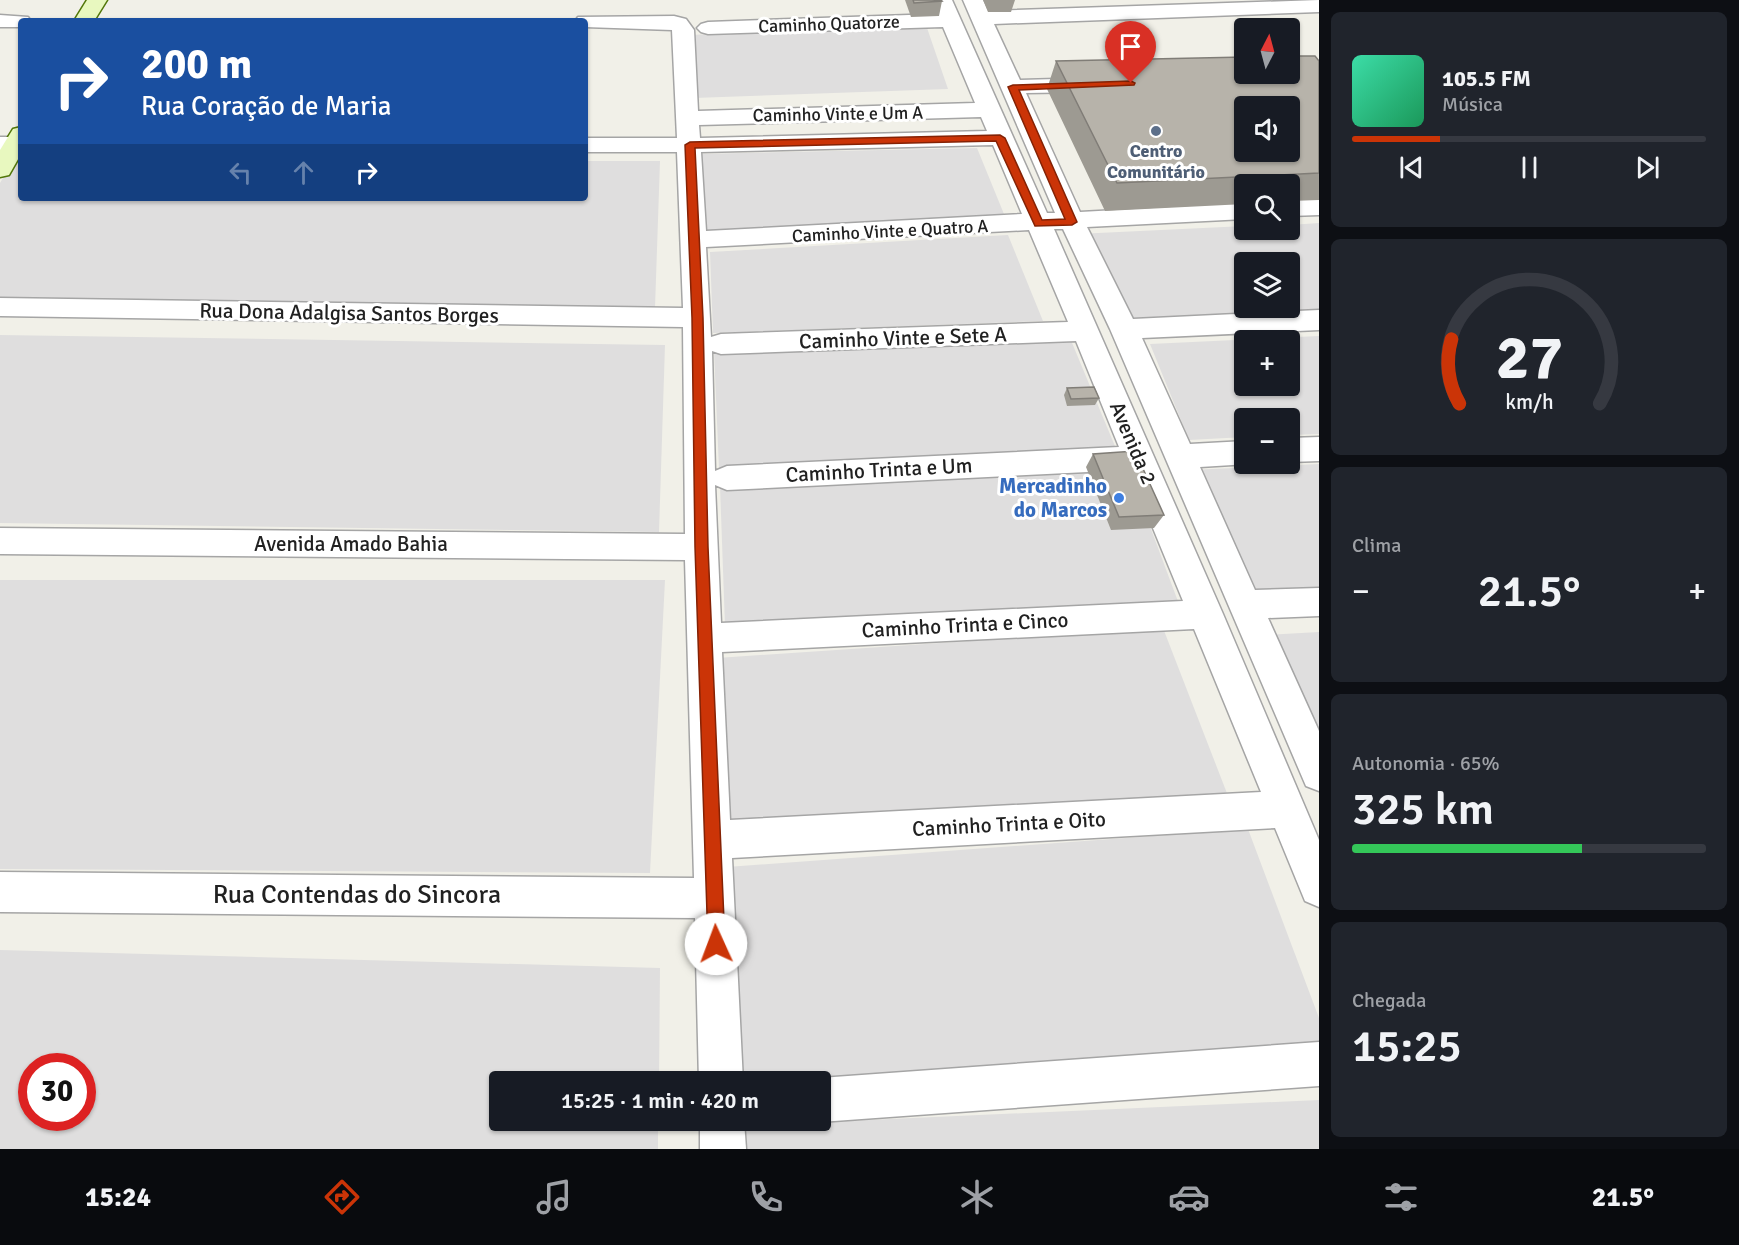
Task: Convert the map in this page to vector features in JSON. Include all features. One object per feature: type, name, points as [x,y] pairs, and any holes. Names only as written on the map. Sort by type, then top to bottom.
[{"type":"street","points":[[86,18],[97,0]]},
{"type":"street","points":[[977,9],[1319,6]]},
{"type":"street","name":"Avenida 2","points":[[977,9],[1072,222],[1124,329],[1319,772]]},
{"type":"street","name":"Avenida 2","points":[[946,10],[987,110],[1039,224],[1206,614],[1319,887]]},
{"type":"street","name":"Caminho Quatorze","points":[[708,28],[946,10]]},
{"type":"street","points":[[0,21],[18,21]]},
{"type":"street","points":[[588,21],[679,23],[683,30],[697,318],[701,547],[721,1071]]},
{"type":"street","points":[[1013,87],[1107,84]]},
{"type":"street","name":"Caminho Vinte e Um A","points":[[689,132],[987,110]]},
{"type":"street","points":[[588,145],[689,132],[1000,138]]},
{"type":"street","points":[[0,170],[14,141]]},
{"type":"street","points":[[1300,208],[1319,207]]},
{"type":"street","name":"Caminho Vinte e Quatro A","points":[[708,239],[1039,224],[1234,212]]},
{"type":"street","name":"Rua Dona Adalgisa Santos Borges","points":[[0,307],[697,318]]},
{"type":"street","points":[[1124,329],[1319,320]]},
{"type":"street","name":"Caminho Vinte e Sete A","points":[[721,344],[1085,331]]},
{"type":"street","points":[[1300,450],[1319,449]]},
{"type":"street","points":[[1179,456],[1234,454]]},
{"type":"street","name":"Caminho Trinta e Um","points":[[727,478],[1139,458]]},
{"type":"street","name":"Avenida Amado Bahia","points":[[0,541],[701,547]]},
{"type":"street","points":[[1245,605],[1319,602]]},
{"type":"street","name":"Caminho Trinta e Cinco","points":[[723,637],[1206,614]]},
{"type":"street","name":"Caminho Trinta e Oito","points":[[731,839],[1287,809]]},
{"type":"street","name":"Rua Contendas do Sincora","points":[[0,892],[715,898]]},
{"type":"street","points":[[831,1099],[1319,1064]]},
{"type":"street","points":[[722,1131],[723,1149]]},
{"type":"shaded area","points":[[926,25],[948,89],[694,98],[690,35]]},
{"type":"shaded area","points":[[977,148],[1006,219],[700,233],[696,154]]},
{"type":"shaded area","points":[[13,161],[18,161],[18,201],[588,201],[588,161],[660,161],[655,308],[0,299],[0,183]]},
{"type":"shaded area","points":[[1319,223],[1319,312],[1300,313],[1300,252],[1234,252],[1234,315],[1119,319],[1077,234],[1234,227],[1234,240],[1300,240],[1300,224]]},
{"type":"shaded area","points":[[1008,235],[1043,321],[713,333],[710,252]]},
{"type":"shaded area","points":[[0,335],[665,345],[659,532],[0,523]]},
{"type":"shaded area","points":[[1319,336],[1319,434],[1300,435],[1300,408],[1234,408],[1234,438],[1189,440],[1150,344],[1234,340],[1234,396],[1300,396],[1300,337]]},
{"type":"shaded area","points":[[1070,338],[1117,451],[719,469],[714,351]]},
{"type":"shaded area","points":[[1319,464],[1319,594],[1248,599],[1190,470],[1234,468],[1234,474],[1300,474],[1300,465]]},
{"type":"shaded area","points":[[1127,465],[1179,604],[725,626],[720,486]]},
{"type":"shaded area","points":[[0,580],[665,580],[650,873],[0,869]]},
{"type":"shaded area","points":[[1163,628],[1230,801],[724,825],[717,658]]},
{"type":"shaded area","points":[[1319,632],[1319,755],[1266,635]]},
{"type":"shaded area","points":[[1248,829],[1319,1018],[1319,1051],[831,1081],[831,1071],[734,1071],[727,867]]},
{"type":"shaded area","points":[[0,950],[660,968],[659,1071],[489,1071],[489,1131],[658,1131],[658,1149],[0,1149]]},
{"type":"shaded area","points":[[1319,1100],[1319,1149],[734,1149],[733,1131],[831,1131],[831,1122]]},
{"type":"building","points":[[913,0],[941,0],[942,1],[914,3]]},
{"type":"building","name":"Centro Comunitário","points":[[1300,56],[1315,56],[1319,61],[1319,173],[1234,174],[1234,177],[1117,183],[1056,61],[1234,57],[1234,84],[1300,84]]},
{"type":"building","points":[[1094,387],[1099,398],[1071,399],[1067,388]]},
{"type":"building","points":[[1135,451],[1164,515],[1119,517],[1093,454]]},
{"type":"place","name":"Centro Comunitário","points":[[1156,131]]},
{"type":"place","name":"Mercadinho do Marcos","points":[[1119,498]]},
{"type":"route","points":[[716,944],[701,547],[697,318],[690,145],[1000,138],[1039,224],[1072,222],[1013,87],[1131,83]]}]
